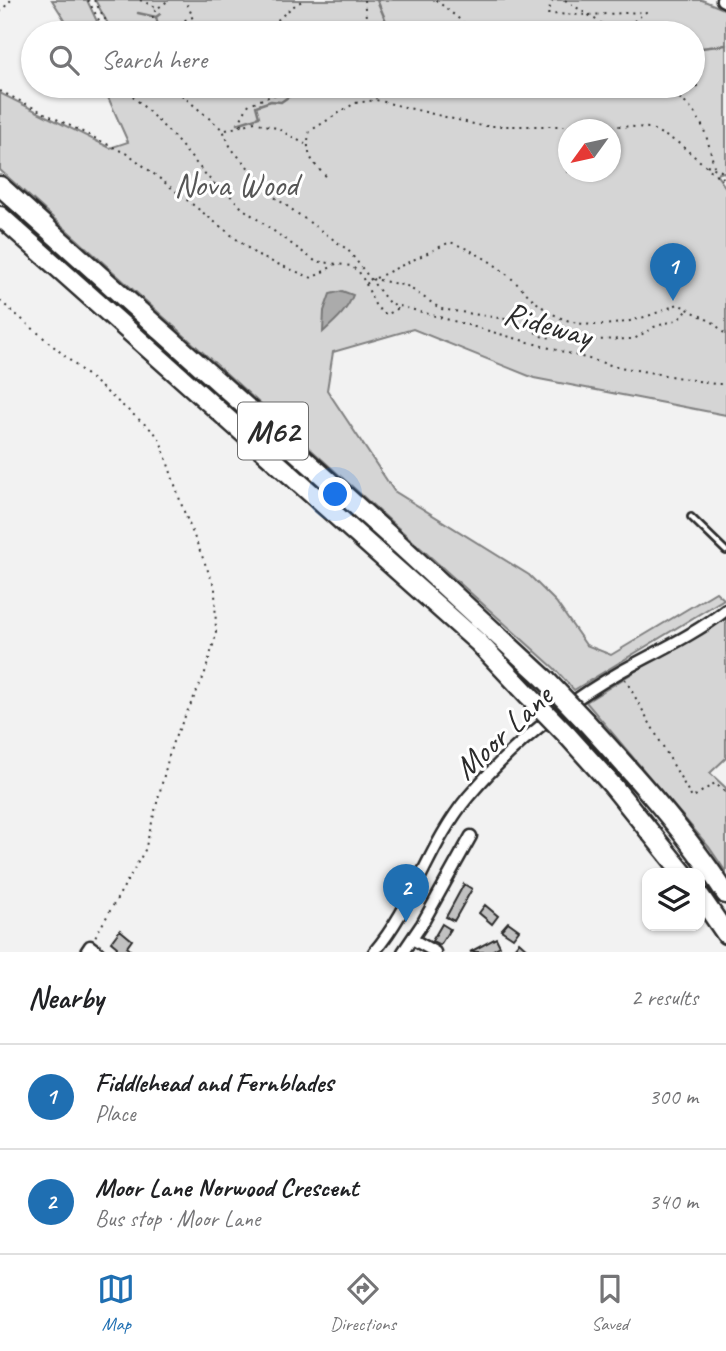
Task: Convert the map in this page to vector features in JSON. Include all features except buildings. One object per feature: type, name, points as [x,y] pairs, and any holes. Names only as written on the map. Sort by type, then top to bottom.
[{"type":"highway","name":"M62","points":[[0,186],[400,545],[545,679],[632,773],[713,873],[726,894]]},
{"type":"highway","name":"M62","points":[[0,216],[460,626],[567,735],[613,786],[679,868]]},
{"type":"highway","points":[[705,903],[726,934]]},
{"type":"street","name":"Moor Lane","points":[[374,952],[402,914],[441,840],[467,799],[516,747],[585,693],[668,647],[726,610]]},
{"type":"street","name":"Moor Lane","points":[[403,952],[471,836]]},
{"type":"street","points":[[412,939],[435,952]]},
{"type":"lane","points":[[691,517],[726,551]]},
{"type":"path","points":[[0,12],[11,0]]},
{"type":"path","points":[[88,0],[99,21]]},
{"type":"path","points":[[94,0],[106,21]]},
{"type":"path","points":[[140,0],[158,8]]},
{"type":"path","points":[[151,5],[153,0]]},
{"type":"path","points":[[153,21],[153,13],[169,0]]},
{"type":"path","points":[[184,0],[193,18],[185,21]]},
{"type":"path","points":[[277,21],[289,8],[304,0]]},
{"type":"path","points":[[364,0],[367,21]]},
{"type":"path","points":[[436,0],[461,21]]},
{"type":"path","points":[[552,0],[548,14],[646,12],[634,21]]},
{"type":"path","points":[[565,0],[598,21]]},
{"type":"path","points":[[0,91],[131,156],[258,256],[312,278],[337,263]]},
{"type":"path","points":[[135,98],[172,135],[213,183],[225,190],[242,208],[315,261],[327,265],[337,263],[351,266],[359,272],[376,307],[387,314],[401,307]]},
{"type":"path","name":"Rideway","points":[[185,98],[223,130],[232,148],[273,196],[348,250],[389,303],[614,366],[726,384]]},
{"type":"path","points":[[242,127],[241,119],[250,104],[266,98]]},
{"type":"path","points":[[680,98],[695,111],[701,122],[714,166]]},
{"type":"path","points":[[306,145],[310,131],[332,116],[355,103],[376,100],[482,126],[650,128],[677,142],[725,181]]},
{"type":"path","points":[[223,130],[255,122],[276,128],[306,145],[316,167],[326,176]]},
{"type":"path","points":[[706,164],[720,171],[725,181]]},
{"type":"path","points":[[366,284],[450,242],[473,251],[507,274],[546,310],[574,322],[607,325],[636,320],[678,304],[714,323],[726,335]]},
{"type":"path","points":[[374,278],[407,286],[441,309],[505,320],[528,326],[540,336],[553,338],[579,334],[585,341],[634,339],[654,327],[679,318],[690,308]]},
{"type":"path","points":[[0,301],[47,339],[86,377],[154,432],[160,440],[183,509],[215,588],[216,635],[204,676],[172,744],[145,850],[91,950]]},
{"type":"path","points":[[621,671],[692,798],[715,783],[726,793]]},
{"type":"green space","points":[[52,0],[87,0],[97,21],[65,21]]},
{"type":"green space","name":"Nova Wood","points":[[95,0],[702,0],[726,10],[726,175],[724,172],[716,174],[726,188],[726,415],[534,378],[413,329],[333,352],[327,390],[394,491],[529,575],[556,602],[586,645],[611,655],[716,592],[724,599],[574,690],[554,668],[0,170],[0,93],[110,148],[128,142],[108,98],[705,98],[705,21],[106,21]]},
{"type":"green space","points":[[726,615],[726,758],[710,773],[726,788],[726,872],[709,847],[586,702]]},
{"type":"shaded area","points":[[342,291],[353,295],[351,301],[323,332],[324,311],[330,294]]},
{"type":"waterway","points":[[377,0],[386,21]]},
{"type":"waterway","points":[[138,13],[156,17],[160,14]]},
{"type":"waterway","points":[[156,17],[157,21]]},
{"type":"waterway","points":[[705,48],[726,45]]},
{"type":"waterway","points":[[237,124],[259,117],[256,106],[271,101],[281,102],[287,98]]},
{"type":"place","name":"Fiddlehead and Fernblades","points":[[673,301]]},
{"type":"place","name":"Moor Lane Norwood Crescent","points":[[406,922]]}]
